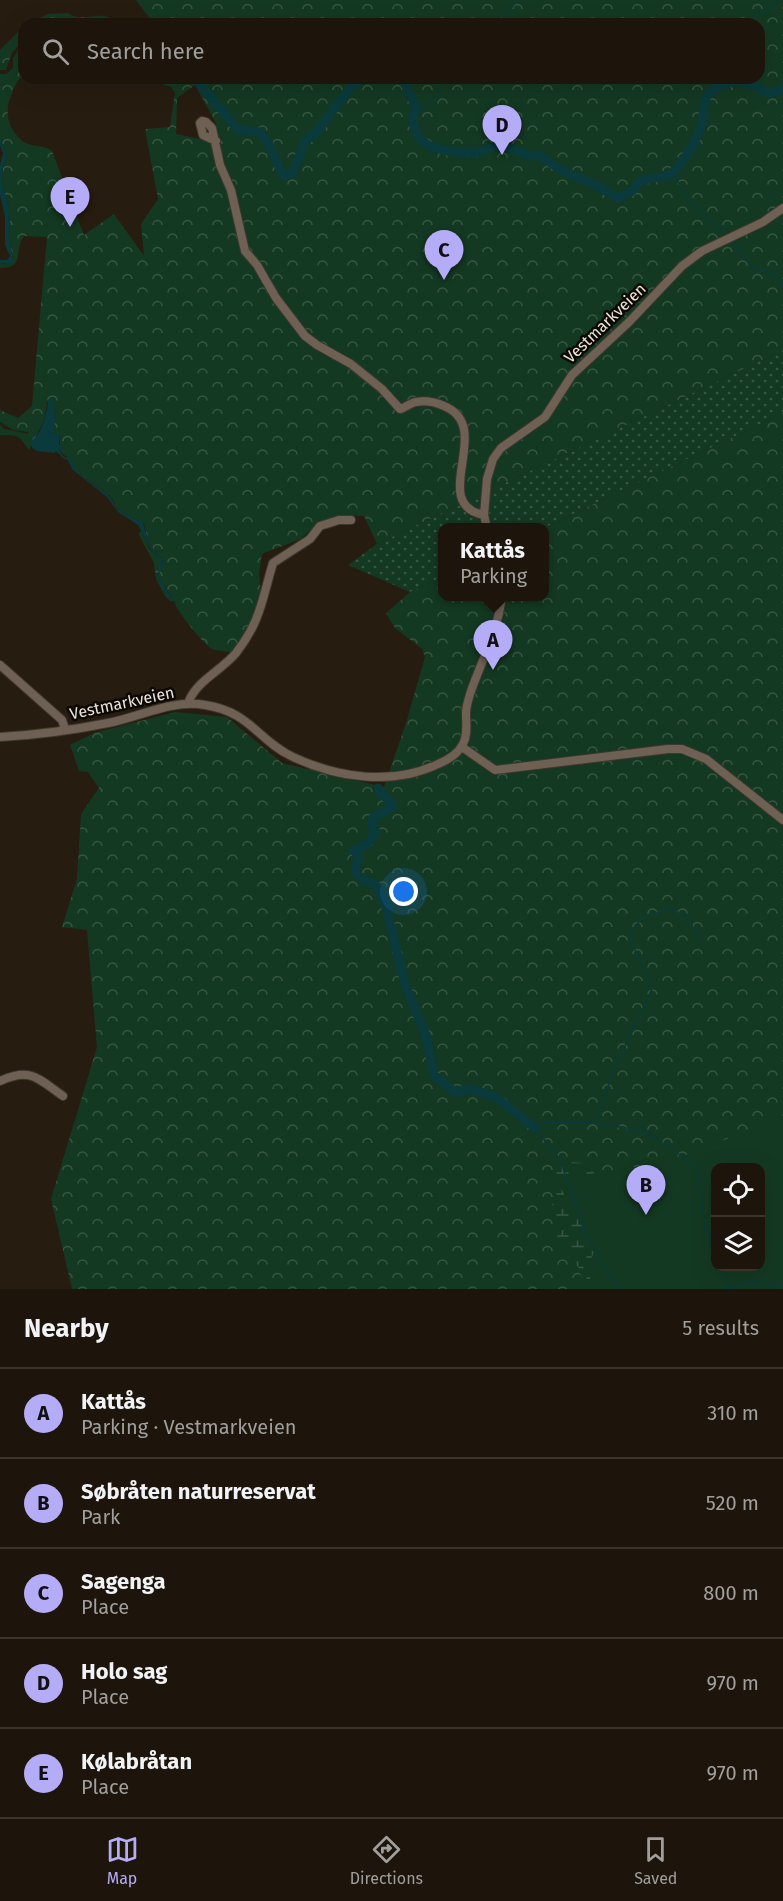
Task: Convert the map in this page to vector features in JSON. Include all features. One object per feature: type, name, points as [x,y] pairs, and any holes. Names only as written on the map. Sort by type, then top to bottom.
[{"type":"street","points":[[216,141],[220,165],[231,190],[245,251],[276,298],[305,336],[351,364],[382,389],[402,410],[416,402],[426,401],[456,412],[461,418],[466,434],[460,485],[462,500],[468,508],[484,515]]},
{"type":"street","name":"Vestmarkveien","points":[[486,523],[484,515],[487,479],[489,468],[497,453],[545,417],[572,375],[629,322],[692,258],[763,222],[783,208]]},
{"type":"street","points":[[188,704],[201,684],[226,663],[245,640],[261,611],[273,563],[310,539],[320,526],[339,520],[351,520]]},
{"type":"street","points":[[501,601],[495,627],[468,702],[466,734],[462,747],[495,770],[682,749],[706,759],[783,820]]},
{"type":"street","points":[[0,665],[62,720],[65,729]]},
{"type":"street","name":"Vestmarkveien","points":[[0,737],[109,723],[163,708],[188,704],[214,706],[231,711],[246,720],[286,753],[313,765],[353,776],[389,777],[418,772],[445,761],[462,747]]},
{"type":"street","points":[[0,1081],[16,1074],[26,1074],[40,1080],[63,1096]]},
{"type":"green space","points":[[136,0],[783,0],[783,350],[377,544],[364,516],[344,515],[321,522],[300,539],[262,554],[259,574],[261,593],[257,610],[244,636],[231,652],[212,649],[190,626],[174,601],[170,601],[165,596],[156,579],[154,563],[139,535],[142,532],[149,548],[160,560],[159,574],[162,558],[150,543],[144,523],[135,521],[120,511],[110,496],[82,475],[73,466],[71,460],[59,451],[59,449],[61,451],[59,435],[52,434],[55,416],[50,398],[47,402],[44,421],[29,450],[18,437],[0,435],[0,425],[4,429],[29,434],[13,430],[0,422],[0,410],[18,418],[32,406],[47,237],[24,236],[16,262],[8,267],[0,268],[0,263],[5,264],[13,260],[9,237],[10,212],[2,184],[7,155],[0,138],[0,74],[6,74],[13,68],[13,58],[18,50],[18,81],[8,106],[8,119],[21,140],[52,151],[84,235],[114,214],[144,256],[141,224],[158,199],[145,129],[170,127],[175,93],[171,87],[161,84],[765,84],[765,18],[150,18]],"holes":[[[195,85],[216,123],[219,143],[176,134],[177,98]],[[159,576],[172,598],[170,600],[159,580]]]},
{"type":"green space","points":[[68,13],[80,17],[106,16],[110,18],[40,18],[48,14]]},
{"type":"green space","points":[[18,32],[18,46],[12,53],[6,70],[0,70],[0,50]]},
{"type":"green space","points":[[783,350],[783,413],[549,526],[549,523],[438,523],[438,579],[410,592],[348,565],[377,544]]},
{"type":"green space","points":[[783,413],[783,1289],[72,1289],[51,1199],[97,1047],[87,930],[62,927],[77,879],[81,814],[99,788],[88,772],[79,771],[70,745],[94,733],[175,712],[227,717],[282,763],[384,787],[425,657],[422,649],[395,628],[386,613],[410,592],[438,579],[438,601],[549,601],[549,526]]},
{"type":"green space","points":[[783,1116],[783,1289],[592,1289],[588,1265],[595,1250],[556,1179],[648,1165],[690,1154]]},
{"type":"green space","points":[[568,1162],[582,1163],[607,1183],[657,1289],[584,1289],[579,1268],[561,1249],[552,1210],[555,1171]]},
{"type":"water","points":[[0,138],[7,155],[2,184],[10,212],[9,237],[13,260],[10,264],[0,263],[0,260],[7,260],[10,256],[5,245],[5,217],[0,195],[0,165],[3,153]]},
{"type":"water","points":[[51,397],[55,416],[52,434],[59,434],[59,444],[64,450],[62,452],[59,449],[59,451],[64,457],[70,458],[81,474],[109,496],[121,511],[143,521],[149,542],[163,559],[159,576],[172,599],[170,600],[160,581],[158,572],[160,561],[138,525],[118,512],[107,497],[72,469],[68,460],[63,458],[56,451],[54,453],[37,451],[32,448],[31,441],[41,429],[48,400]]},
{"type":"waterway","points":[[503,18],[518,0]]},
{"type":"waterway","points":[[750,18],[770,9],[778,0]]},
{"type":"waterway","points":[[200,84],[238,130],[260,132],[269,144],[283,176],[293,173],[305,141],[316,133],[349,89],[355,84]]},
{"type":"waterway","points":[[405,84],[417,109],[413,115],[416,133],[426,144],[463,153],[477,153],[491,147],[498,147],[512,149],[529,156],[538,155],[563,171],[594,184],[618,198],[631,192],[643,180],[666,176],[677,168],[697,136],[708,95],[727,84]]},
{"type":"waterway","points":[[417,109],[430,100],[437,99],[440,84]]},
{"type":"waterway","points":[[751,84],[773,93],[783,88]]},
{"type":"waterway","points":[[674,172],[689,199],[726,234]]},
{"type":"waterway","points":[[733,243],[751,266],[773,273],[783,285]]},
{"type":"waterway","points":[[378,788],[393,807],[373,818],[371,824],[376,832],[367,845],[353,850],[358,855],[355,872],[362,879],[375,884],[385,904],[405,984],[426,1036],[434,1075],[455,1092],[471,1089],[496,1097],[535,1128]]},
{"type":"waterway","points":[[597,1122],[613,1071],[652,989],[632,943],[631,933],[642,917],[668,909],[686,915],[700,940]]},
{"type":"waterway","points":[[620,1289],[595,1252],[585,1232],[560,1159],[535,1128],[546,1122],[597,1123],[643,1131],[666,1145],[692,1164],[697,1172],[705,1225],[711,1241]]},
{"type":"waterway","points":[[722,1271],[729,1289]]},
{"type":"waterway","points":[[725,1289],[749,1282],[783,1285]]},
{"type":"place","name":"Holo sag","points":[[502,155]]},
{"type":"place","name":"Kølabråtan","points":[[70,227]]},
{"type":"place","name":"Sagenga","points":[[444,280]]},
{"type":"place","name":"Kattås","points":[[493,670]]},
{"type":"place","name":"Søbråten naturreservat","points":[[646,1215]]}]
